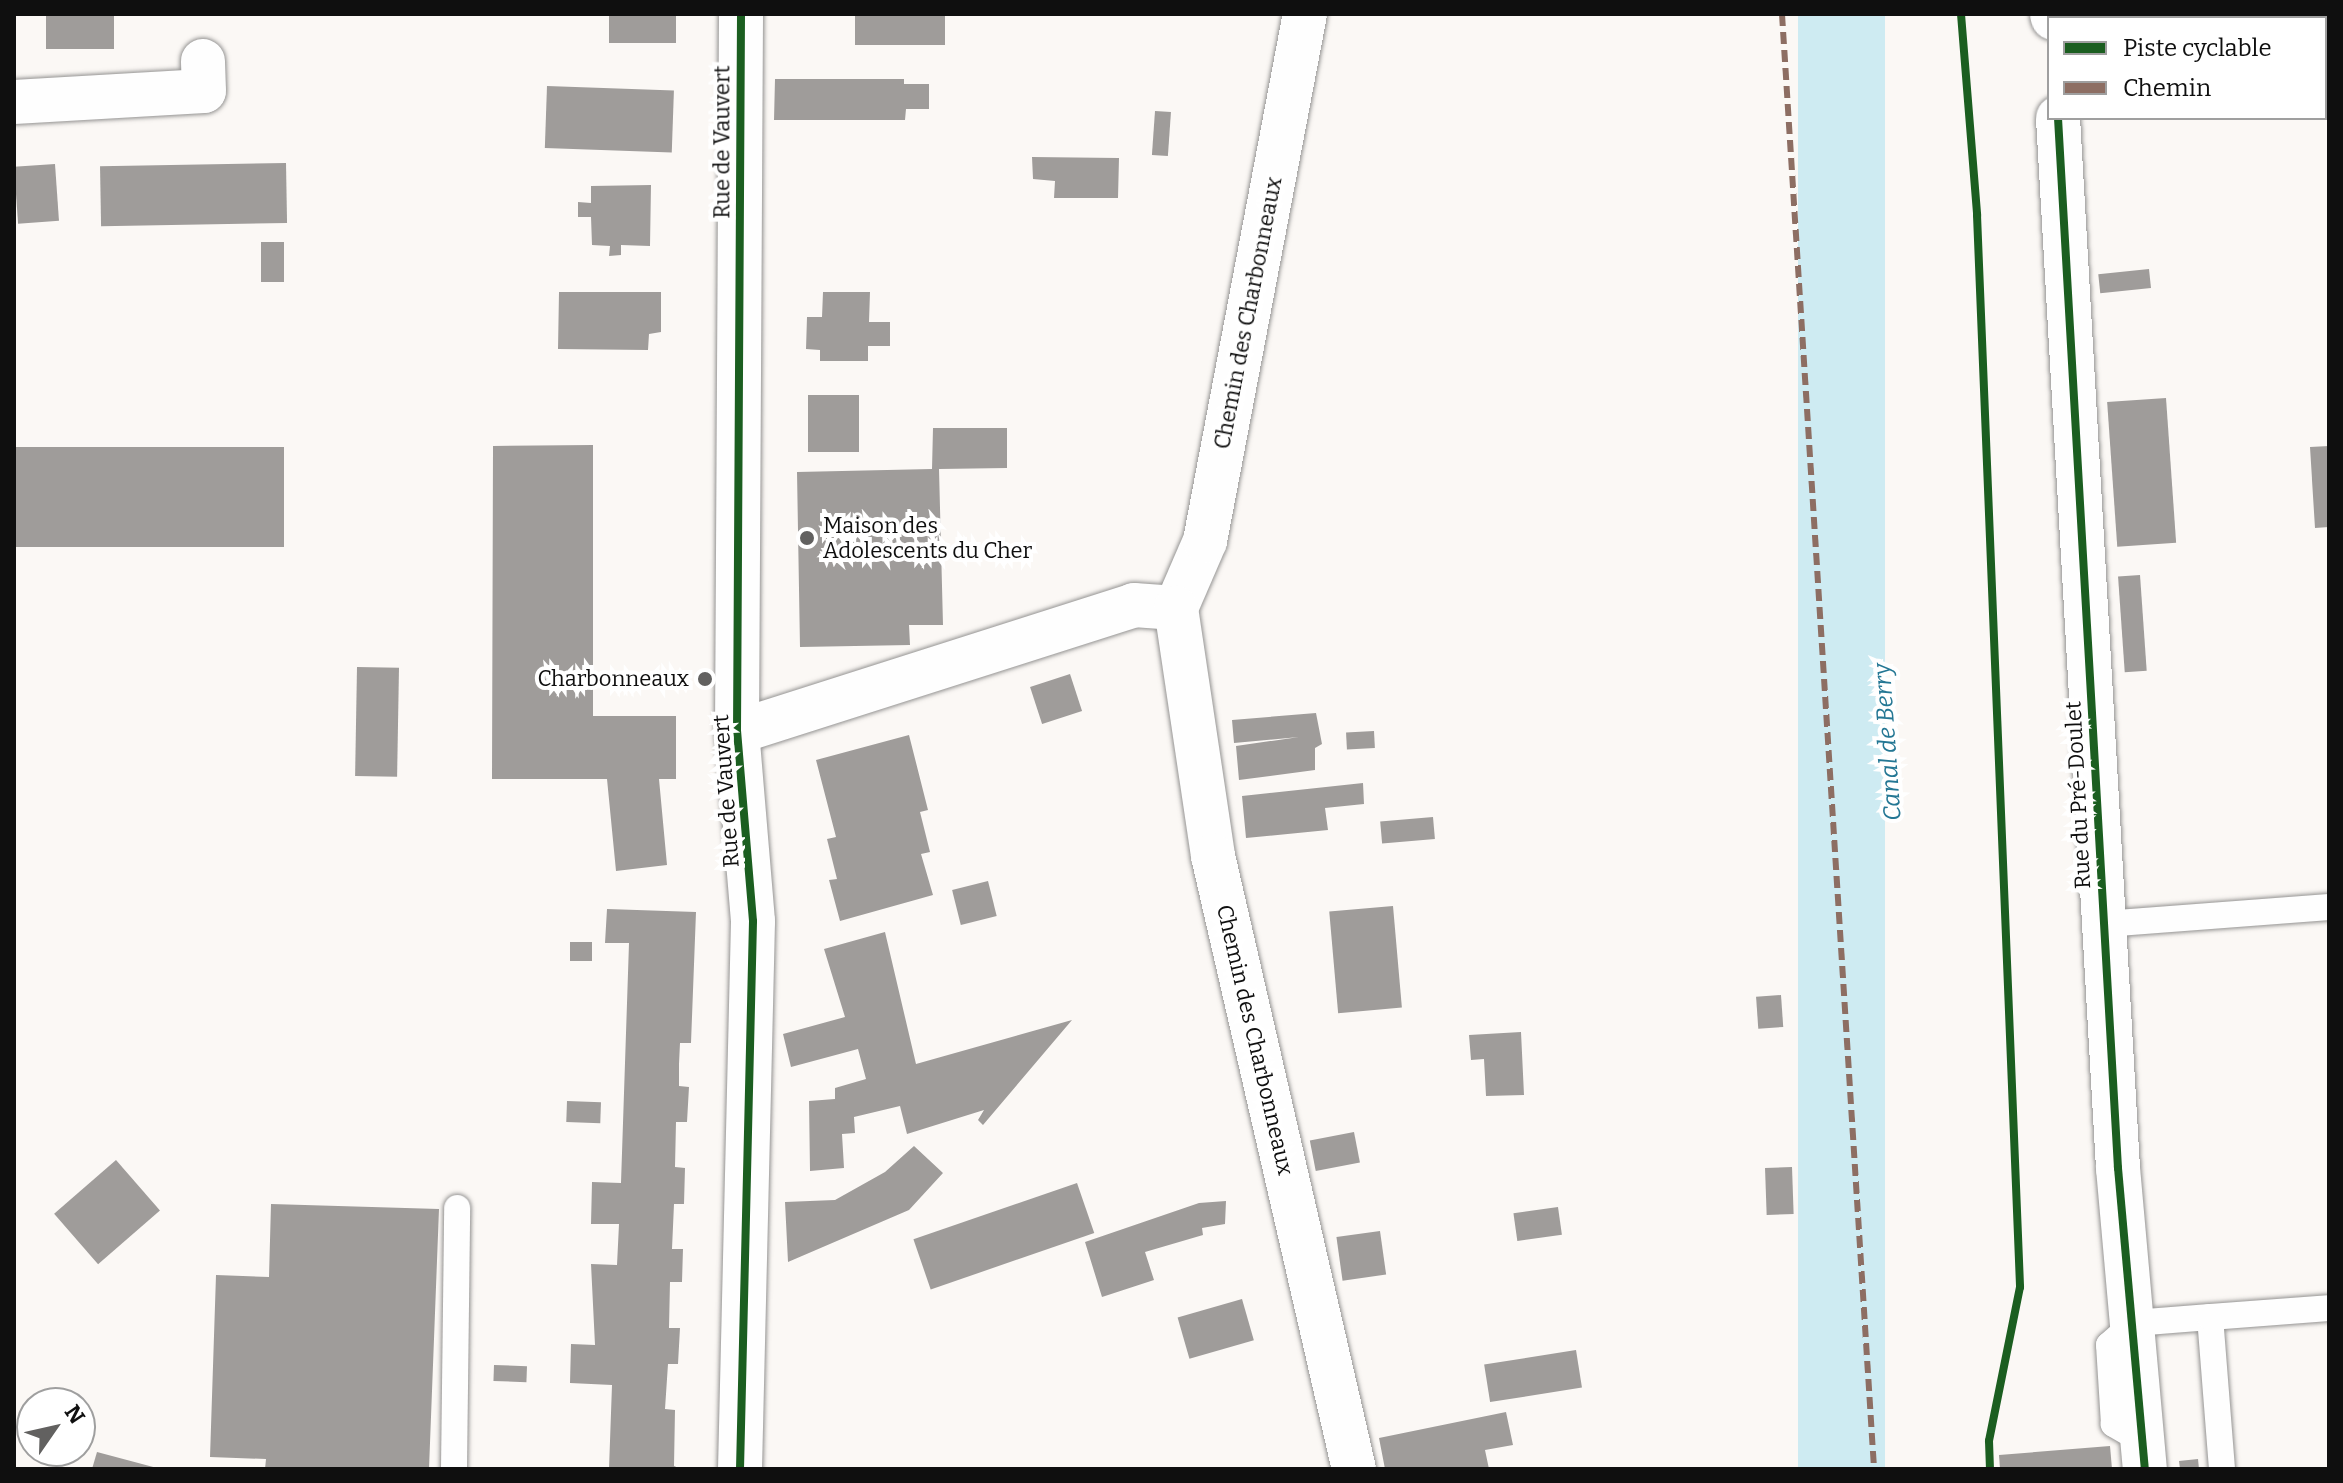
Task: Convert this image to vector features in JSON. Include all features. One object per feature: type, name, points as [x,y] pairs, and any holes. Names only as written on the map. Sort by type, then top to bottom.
[{"type":"street","name":"Rue de Vauvert","points":[[740,1469],[753,921],[737,732],[741,14]]},
{"type":"street","name":"Chemin des Charbonneaux","points":[[1305,14],[1205,541],[1176,608],[1213,856],[1354,1469]]},
{"type":"street","points":[[14,102],[204,91],[203,61]]},
{"type":"street","name":"Rue du Pré-Doulet","points":[[2058,120],[2118,1168],[2144,1455]]},
{"type":"street","points":[[737,732],[1134,605],[1176,608]]},
{"type":"lane","points":[[2104,924],[2329,907]]},
{"type":"lane","points":[[454,1469],[457,1208]]},
{"type":"lane","points":[[2134,1323],[2329,1308]]},
{"type":"lane","points":[[2210,1317],[2222,1469]]},
{"type":"water","points":[[1798,14],[1885,14],[1885,1469],[1798,1469]]},
{"type":"building","points":[[46,14],[114,14],[114,49],[46,49]]},
{"type":"building","points":[[609,14],[676,14],[676,43],[609,43]]},
{"type":"building","points":[[855,14],[945,14],[945,45],[855,45]]},
{"type":"building","points":[[775,79],[904,79],[904,84],[929,84],[929,109],[906,109],[905,120],[774,120]]},
{"type":"building","points":[[547,86],[674,90],[672,152],[545,148]]},
{"type":"building","points":[[1155,111],[1171,112],[1168,156],[1152,155]]},
{"type":"building","points":[[1032,157],[1119,158],[1118,198],[1054,198],[1055,181],[1033,179]]},
{"type":"building","points":[[286,163],[287,223],[101,226],[100,166]]},
{"type":"building","points":[[55,164],[59,221],[18,224],[14,167]]},
{"type":"building","points":[[651,185],[650,246],[621,245],[621,255],[609,256],[610,246],[592,245],[591,217],[578,217],[578,202],[591,203],[591,186]]},
{"type":"building","points":[[261,242],[284,242],[284,282],[261,282]]},
{"type":"building","points":[[2149,269],[2151,288],[2100,293],[2098,274]]},
{"type":"building","points":[[559,292],[661,292],[661,332],[649,334],[648,350],[558,349]]},
{"type":"building","points":[[823,292],[870,292],[869,322],[890,322],[890,346],[868,346],[868,361],[820,361],[820,350],[806,349],[807,317],[822,317]]},
{"type":"building","points":[[808,395],[859,395],[859,452],[808,452]]},
{"type":"building","points":[[2166,398],[2176,543],[2117,547],[2107,402]]},
{"type":"building","points":[[933,428],[1007,428],[1007,468],[939,469],[943,625],[909,625],[910,645],[800,647],[797,472],[932,469]]},
{"type":"building","points":[[593,445],[593,716],[676,716],[676,779],[659,779],[667,865],[616,871],[607,779],[492,779],[493,446]]},
{"type":"building","points":[[2329,446],[2329,527],[2315,528],[2310,447]]},
{"type":"building","points":[[14,447],[284,447],[284,547],[14,547]]},
{"type":"building","points":[[2140,575],[2147,671],[2125,672],[2118,577]]},
{"type":"building","points":[[357,667],[399,668],[397,777],[355,776]]},
{"type":"building","points":[[1070,674],[1082,711],[1042,724],[1030,687]]},
{"type":"building","points":[[1316,713],[1322,744],[1315,748],[1315,770],[1239,780],[1236,746],[1299,737],[1234,743],[1232,720]]},
{"type":"building","points":[[1374,731],[1375,748],[1347,749],[1346,732]]},
{"type":"building","points":[[909,735],[928,810],[920,812],[930,852],[921,854],[933,895],[840,921],[829,880],[837,879],[827,839],[836,837],[816,760]]},
{"type":"building","points":[[1363,783],[1364,804],[1325,808],[1328,830],[1246,838],[1242,796]]},
{"type":"building","points":[[1433,817],[1435,839],[1382,844],[1380,822]]},
{"type":"building","points":[[988,881],[997,916],[961,925],[952,890]]},
{"type":"building","points":[[1393,906],[1402,1008],[1338,1013],[1329,912]]},
{"type":"building","points":[[607,909],[696,912],[691,1043],[680,1043],[679,1064],[679,1086],[689,1087],[687,1122],[676,1122],[675,1167],[685,1168],[684,1204],[674,1204],[672,1249],[683,1249],[682,1282],[670,1282],[669,1328],[680,1328],[678,1364],[668,1364],[665,1409],[675,1410],[674,1466],[681,1469],[609,1469],[612,1385],[570,1383],[571,1344],[595,1345],[591,1264],[617,1265],[619,1224],[591,1224],[592,1182],[621,1183],[629,943],[605,943]]},
{"type":"building","points":[[885,932],[916,1064],[1072,1020],[983,1125],[978,1120],[984,1110],[907,1134],[900,1106],[854,1117],[855,1133],[842,1134],[844,1168],[810,1171],[809,1101],[835,1099],[835,1088],[866,1079],[858,1049],[791,1067],[783,1034],[845,1017],[824,949]]},
{"type":"building","points":[[570,942],[592,942],[592,961],[570,961]]},
{"type":"building","points":[[1781,995],[1783,1027],[1758,1029],[1756,997]]},
{"type":"building","points":[[1521,1032],[1524,1095],[1486,1096],[1484,1059],[1471,1060],[1469,1035]]},
{"type":"building","points":[[567,1101],[601,1102],[600,1123],[566,1122]]},
{"type":"building","points":[[1354,1132],[1360,1162],[1316,1171],[1310,1141]]},
{"type":"building","points":[[914,1146],[943,1173],[909,1210],[788,1262],[785,1202],[835,1200],[885,1172]]},
{"type":"building","points":[[116,1160],[160,1211],[98,1264],[54,1214]]},
{"type":"building","points":[[1792,1167],[1794,1214],[1767,1215],[1765,1168]]},
{"type":"building","points":[[1077,1183],[1094,1233],[931,1289],[913,1239]]},
{"type":"building","points":[[1226,1201],[1225,1224],[1202,1228],[1203,1235],[1145,1252],[1154,1280],[1102,1297],[1085,1242],[1199,1203]]},
{"type":"building","points":[[271,1204],[439,1209],[429,1469],[265,1469],[266,1459],[210,1457],[216,1275],[269,1277]]},
{"type":"building","points":[[1558,1207],[1562,1235],[1517,1241],[1513,1213]]},
{"type":"building","points":[[1380,1231],[1386,1275],[1343,1281],[1336,1237]]},
{"type":"building","points":[[1242,1299],[1254,1340],[1189,1359],[1178,1317]]},
{"type":"building","points":[[1576,1350],[1582,1388],[1490,1402],[1484,1365]]},
{"type":"building","points":[[494,1365],[527,1366],[526,1382],[493,1381]]},
{"type":"building","points":[[1506,1412],[1513,1445],[1485,1450],[1489,1469],[1385,1469],[1379,1438]]},
{"type":"building","points":[[2110,1446],[2112,1469],[2000,1469],[1999,1455]]},
{"type":"building","points":[[97,1452],[157,1469],[92,1469],[96,1467]]},
{"type":"building","points":[[2198,1459],[2199,1469],[2180,1469],[2179,1461]]},
{"type":"marked path","points":[[1782,14],[1874,1469]]},
{"type":"cycle path","points":[[740,1469],[753,921],[737,732],[741,14]]},
{"type":"cycle path","points":[[1961,14],[1977,215],[2020,1287],[1989,1441],[1990,1469]]},
{"type":"cycle path","points":[[2058,120],[2118,1168],[2145,1469]]},
{"type":"place","name":"Maison des Adolescents du Cher","points":[[807,538]]},
{"type":"place","name":"Charbonneaux","points":[[705,679]]},
{"type":"water label","name":"Canal de Berry","points":[[1888,742]]}]
